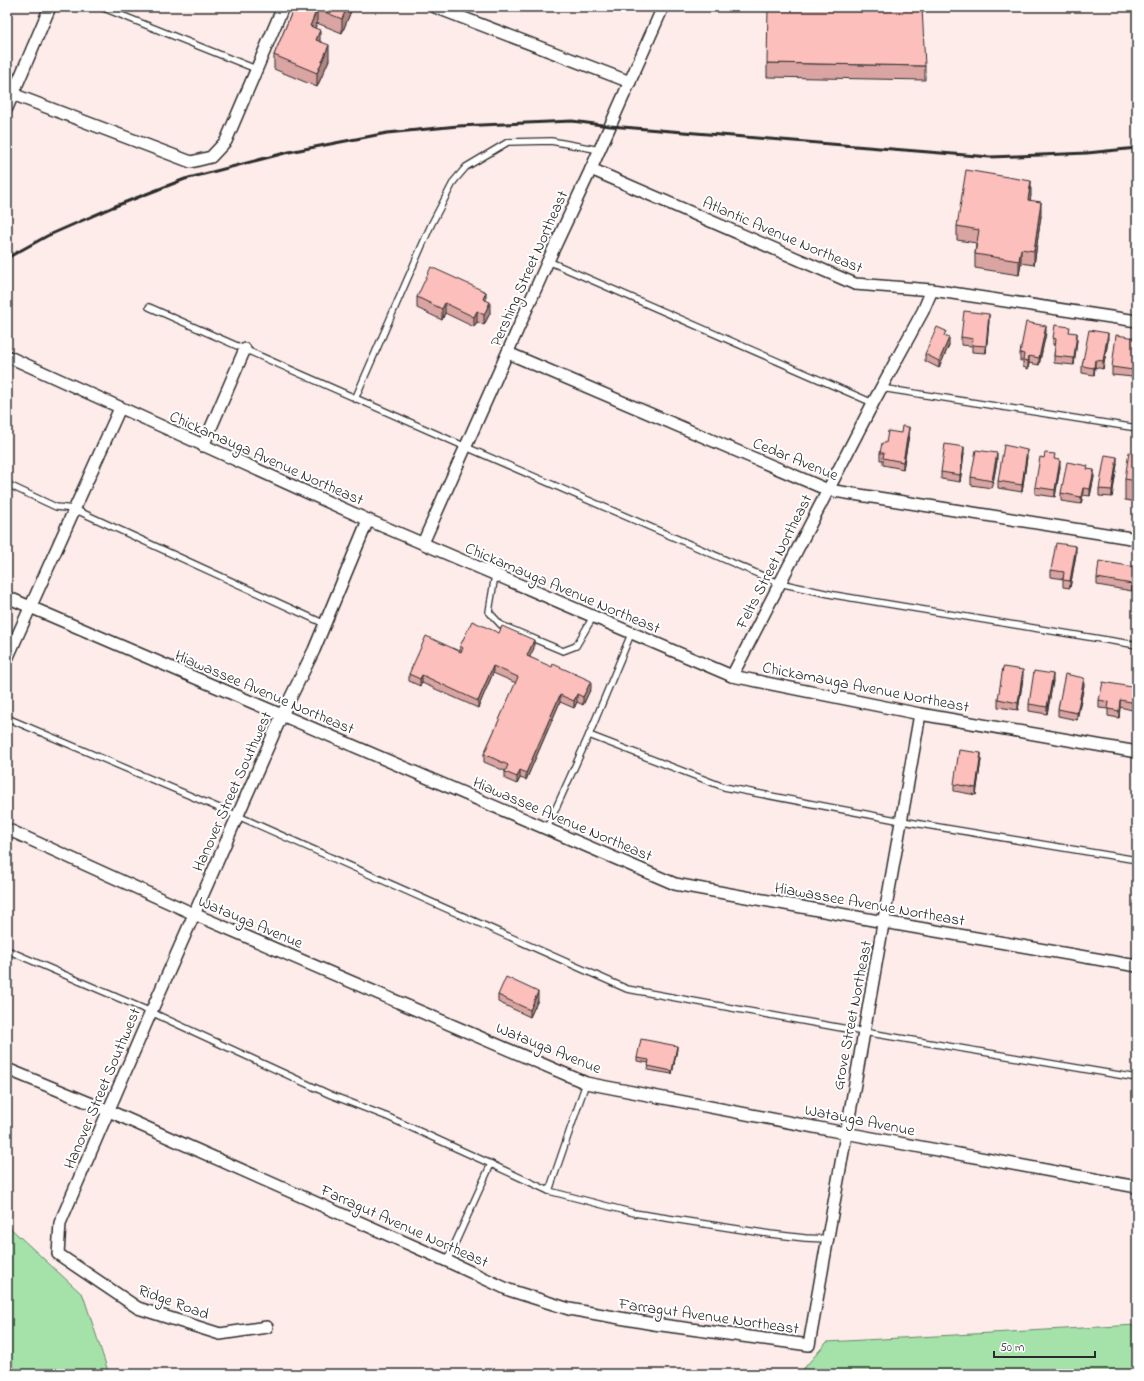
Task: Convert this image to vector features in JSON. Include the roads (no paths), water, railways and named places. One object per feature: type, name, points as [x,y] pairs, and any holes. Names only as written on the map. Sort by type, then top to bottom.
[{"type":"street","points":[[7,108],[10,93],[50,7]]},
{"type":"street","points":[[10,93],[191,162],[211,157],[226,141],[283,7]]},
{"type":"street","points":[[435,7],[630,82]]},
{"type":"street","name":"Pershing Street Northeast","points":[[423,543],[548,260],[600,150],[663,7]]},
{"type":"street","name":"Atlantic Avenue Northeast","points":[[591,169],[855,284],[932,290],[1137,321]]},
{"type":"street","name":"Felts Street Northeast","points":[[732,676],[880,388],[923,311],[932,290]]},
{"type":"street","points":[[203,446],[245,349]]},
{"type":"street","name":"Cedar Avenue","points":[[508,353],[828,490],[1137,539]]},
{"type":"street","name":"Chickamauga Avenue Northeast","points":[[7,356],[368,520],[732,676],[920,714],[1137,752]]},
{"type":"street","points":[[7,659],[120,408]]},
{"type":"street","name":"Hanover Street Southwest","points":[[58,1254],[60,1223],[282,715],[314,650],[368,520]]},
{"type":"street","name":"Hiawassee Avenue Northeast","points":[[7,597],[675,884],[1137,966]]},
{"type":"street","name":"Grove Street Northeast","points":[[809,1345],[845,1133],[884,922],[920,714]]},
{"type":"street","name":"Watauga Avenue","points":[[7,829],[194,914],[586,1083],[1137,1187]]},
{"type":"street","name":"Farragut Avenue Northeast","points":[[7,1069],[109,1111],[447,1260],[509,1290],[569,1309],[654,1324],[809,1345]]},
{"type":"street","name":"Ridge Road","points":[[58,1254],[138,1308],[220,1334],[267,1326]]},
{"type":"lane","points":[[101,7],[256,69]]},
{"type":"lane","points":[[355,399],[431,225],[454,181],[466,167],[508,142],[551,141],[600,150]]},
{"type":"lane","points":[[548,260],[873,403]]},
{"type":"lane","points":[[149,307],[355,399],[779,583],[834,595],[1137,644]]},
{"type":"lane","points":[[880,388],[1137,428]]},
{"type":"lane","points":[[7,484],[56,507],[74,509],[325,624]]},
{"type":"lane","points":[[495,575],[489,612],[501,625],[564,651],[576,646],[593,617]]},
{"type":"lane","points":[[547,828],[589,735],[631,634]]},
{"type":"lane","points":[[7,718],[238,816],[627,989],[864,1032],[1137,1078]]},
{"type":"lane","points":[[589,735],[724,787],[902,821],[1137,860]]},
{"type":"lane","points":[[7,950],[151,1012],[331,1095],[388,1117],[549,1190],[634,1213],[770,1234],[827,1239]]},
{"type":"lane","points":[[549,1190],[586,1083]]},
{"type":"lane","points":[[447,1260],[491,1164]]},
{"type":"railway","points":[[7,258],[47,236],[113,207],[185,179],[289,152],[387,133],[458,126],[572,121],[610,126],[990,157],[1087,153],[1137,148]]}]
